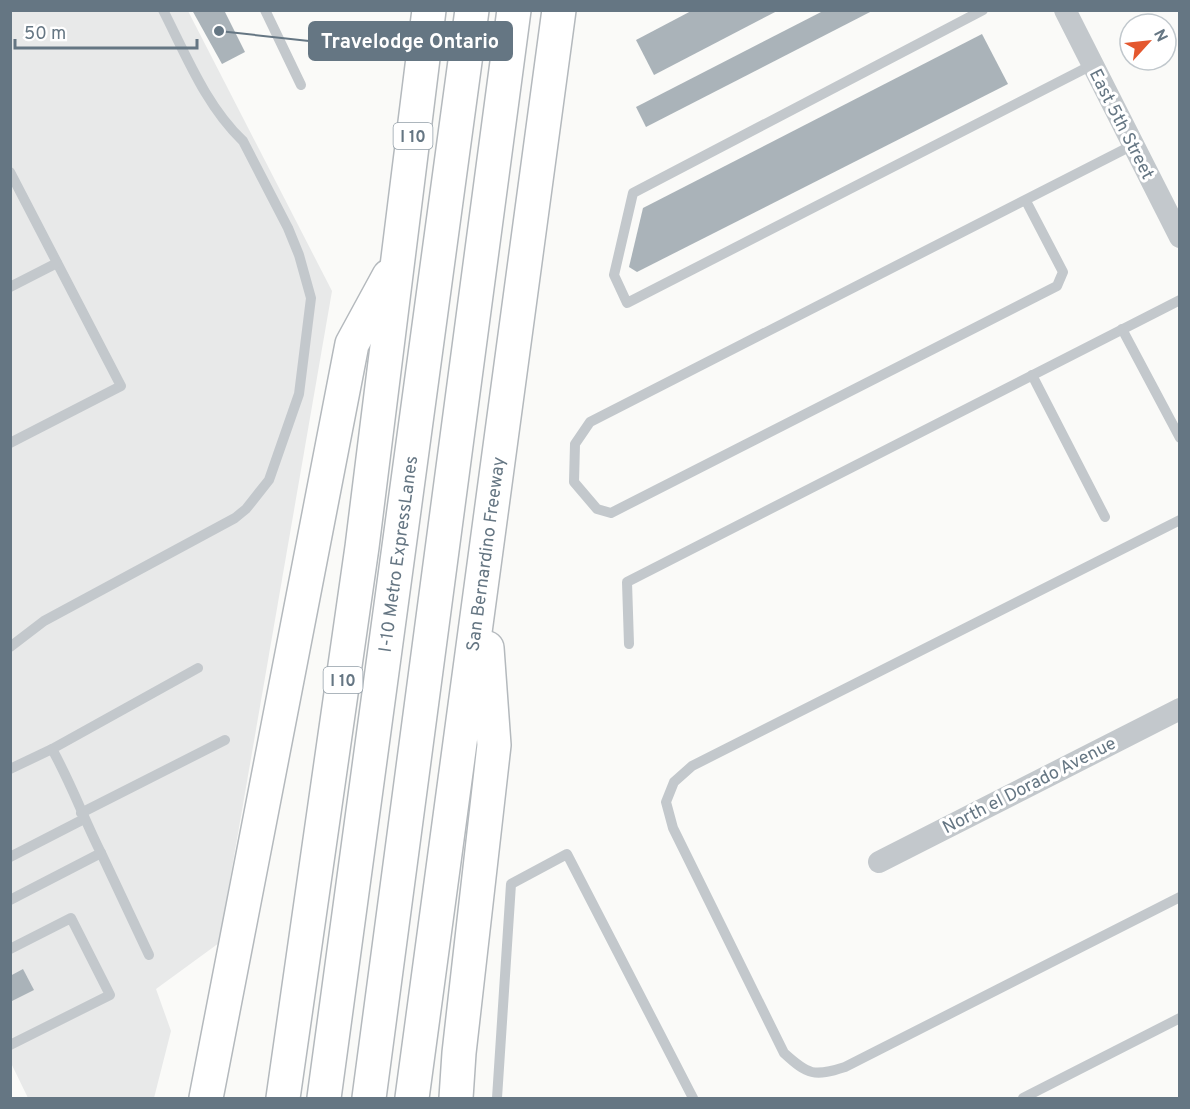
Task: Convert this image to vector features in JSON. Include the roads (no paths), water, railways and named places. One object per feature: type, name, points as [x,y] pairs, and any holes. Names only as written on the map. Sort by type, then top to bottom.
[{"type":"highway","name":"I 10","points":[[284,1098],[362,547],[429,10]]},
{"type":"highway","name":"I-10 Metro ExpressLanes","points":[[324,1098],[472,10]]},
{"type":"highway","points":[[369,1098],[514,10]]},
{"type":"highway","name":"San Bernardino Freeway","points":[[412,1098],[515,350],[559,10]]},
{"type":"highway","points":[[206,1098],[352,344],[397,262]]},
{"type":"highway","points":[[456,1098],[459,1053],[494,746],[482,584]]},
{"type":"street","name":"East 5th Street","points":[[1065,10],[1179,237]]},
{"type":"street","name":"North el Dorado Avenue","points":[[879,862],[1179,709]]},
{"type":"lane","points":[[10,647],[44,621],[235,518],[246,509],[269,480],[299,394],[310,298],[298,255],[288,228],[243,141],[231,130],[203,89],[163,10]]},
{"type":"lane","points":[[264,10],[301,85]]},
{"type":"lane","points":[[983,10],[633,193],[614,275],[627,303],[1092,65]]},
{"type":"lane","points":[[1026,201],[1063,272],[1057,286],[611,513],[597,509],[574,482],[575,444],[590,422],[1133,145]]},
{"type":"lane","points":[[10,172],[121,386],[10,443]]},
{"type":"lane","points":[[10,287],[57,263]]},
{"type":"lane","points":[[628,644],[627,582],[1179,300]]},
{"type":"lane","points":[[1122,329],[1179,438]]},
{"type":"lane","points":[[1032,375],[1105,517]]},
{"type":"lane","points":[[1179,520],[692,766],[674,782],[666,802],[673,828],[784,1053],[801,1069],[823,1074],[845,1067],[1179,897]]},
{"type":"lane","points":[[10,769],[52,749],[198,668]]},
{"type":"lane","points":[[10,857],[225,740]]},
{"type":"lane","points":[[52,749],[149,955]]},
{"type":"lane","points":[[10,900],[101,853]]},
{"type":"lane","points":[[498,1097],[511,884],[567,854],[693,1098]]},
{"type":"lane","points":[[10,949],[71,918],[110,995],[10,1046]]},
{"type":"lane","points":[[1023,1098],[1179,1018]]},
{"type":"place","name":"Travelodge Ontario","points":[[219,31]]}]
